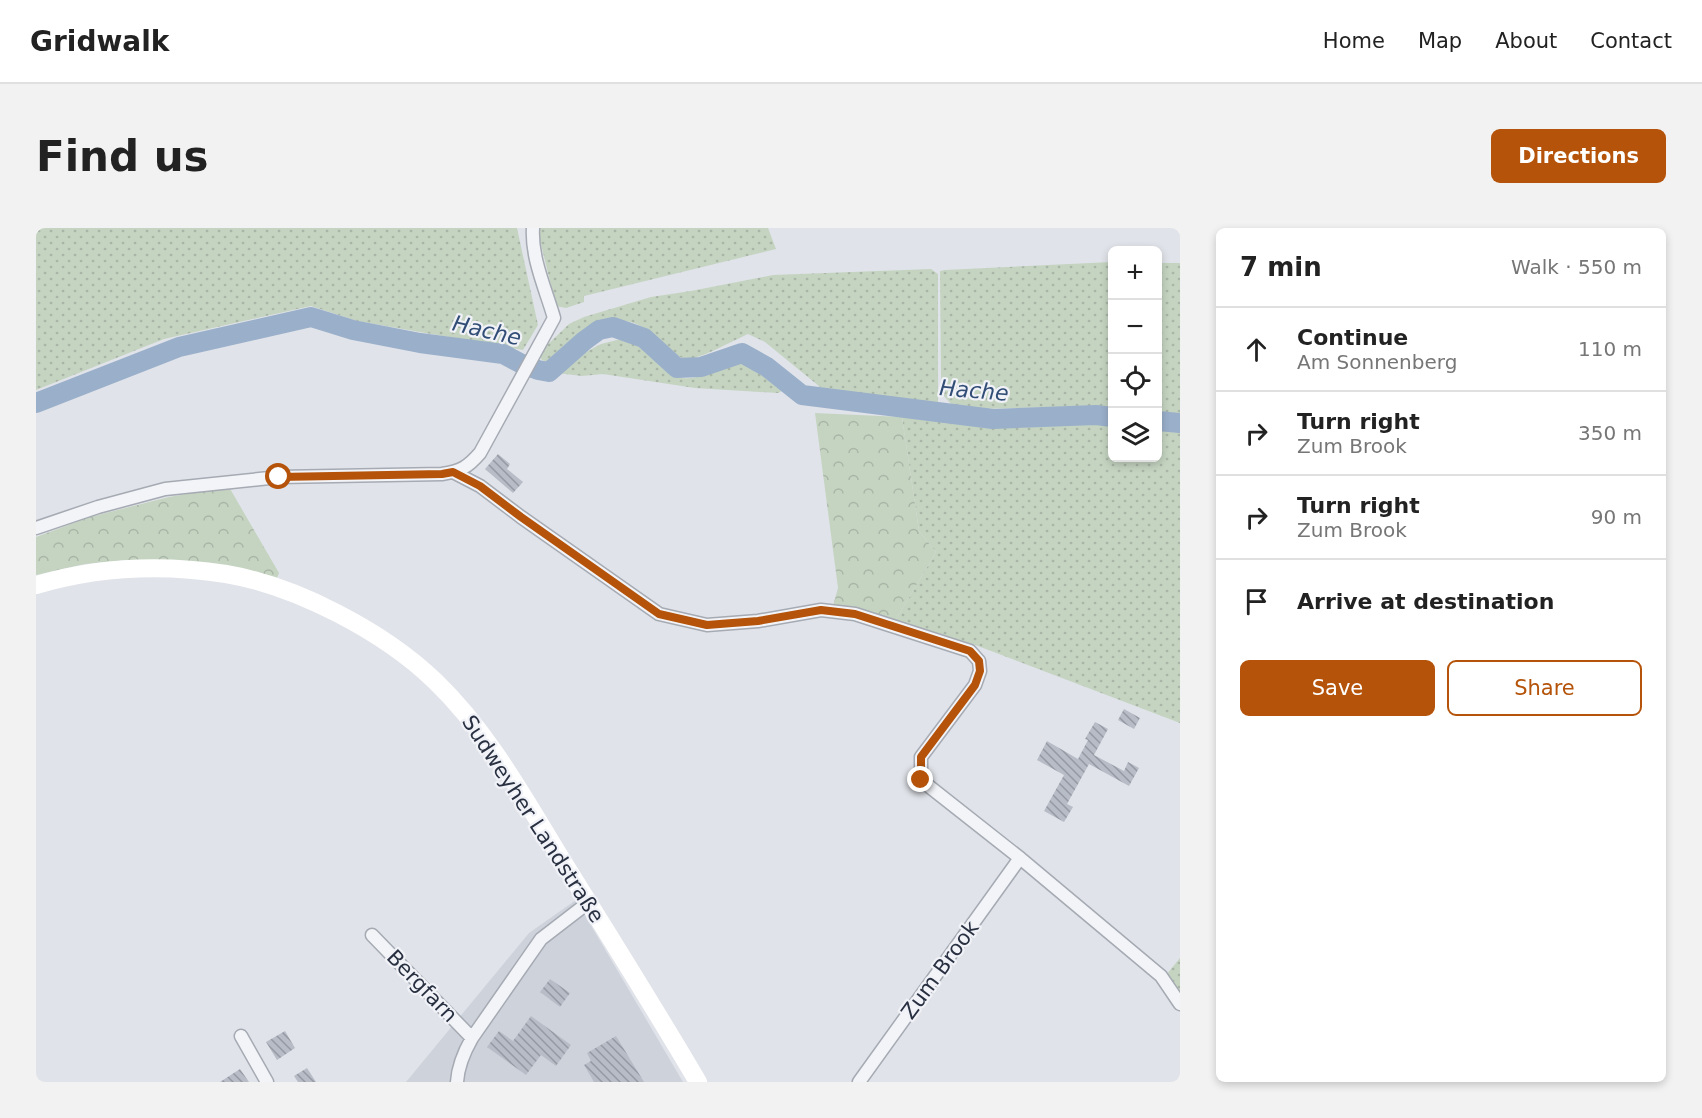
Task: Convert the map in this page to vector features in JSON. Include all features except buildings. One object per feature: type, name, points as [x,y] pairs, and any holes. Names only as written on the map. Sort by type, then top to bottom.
[{"type":"main road","name":"Sudweyher Landstraße","points":[[36,585],[63,578],[127,569],[176,569],[227,574],[259,582],[338,614],[365,628],[415,662],[463,710],[488,742],[589,902],[698,1082]]},
{"type":"street","points":[[36,528],[98,507],[165,489],[279,477],[442,474],[468,466],[480,453],[555,318],[538,264],[532,237],[533,228]]},
{"type":"street","points":[[453,472],[480,486],[659,614],[707,625],[758,621],[821,610],[855,614],[970,651],[979,661],[980,671],[975,685],[921,757],[921,780],[1020,858],[1161,976],[1180,1004]]},
{"type":"street","name":"Zum Brook","points":[[859,1082],[1020,858]]},
{"type":"street","points":[[457,1082],[461,1062],[472,1038],[541,939],[589,902]]},
{"type":"street","name":"Bergfarn","points":[[372,935],[472,1038]]},
{"type":"street","points":[[241,1036],[267,1082]]},
{"type":"shaded area","points":[[576,900],[683,1082],[406,1082],[529,933]]},
{"type":"green space","points":[[36,228],[517,228],[538,325],[523,350],[357,321],[311,306],[164,339],[36,390]]},
{"type":"green space","points":[[537,228],[768,228],[776,249],[584,296],[584,302],[566,308],[556,306]]},
{"type":"green space","points":[[1108,262],[1108,407],[976,409],[952,405],[943,395],[941,377],[940,271]]},
{"type":"green space","points":[[1162,263],[1180,263],[1180,417],[1162,415]]},
{"type":"green space","points":[[931,269],[938,274],[938,403],[825,391],[765,342],[748,334],[689,359],[672,353],[640,326],[630,322],[613,321],[583,333],[552,360],[547,362],[542,360],[538,354],[569,324],[584,317],[651,297],[773,275]]},
{"type":"green space","points":[[621,339],[639,346],[675,376],[697,377],[742,362],[782,391],[778,393],[695,388],[603,374],[582,376],[555,371],[556,368],[601,344]]},
{"type":"green space","points":[[815,413],[902,417],[919,531],[936,552],[895,621],[833,606],[838,588]]},
{"type":"green space","points":[[902,417],[991,428],[1108,425],[1108,462],[1162,462],[1162,429],[1180,431],[1180,723],[978,646],[895,621],[936,552],[919,531]]},
{"type":"green space","points":[[229,487],[279,573],[277,578],[231,567],[128,560],[85,564],[36,575],[36,537],[90,517],[169,497]]},
{"type":"green space","points":[[1180,958],[1180,995],[1166,975]]},
{"type":"waterway","name":"Hache","points":[[36,403],[179,347],[311,317],[353,330],[420,343],[503,354],[520,363],[549,372],[599,330],[613,327],[644,338],[677,368],[701,367],[742,353],[767,367],[802,395],[993,419],[1108,416]]},
{"type":"waterway","name":"Hache","points":[[1162,421],[1180,423]]},
{"type":"route","points":[[279,477],[453,472],[480,486],[659,614],[707,625],[758,621],[821,610],[855,614],[970,651],[979,661],[980,671],[975,685],[921,757],[921,780]]}]
